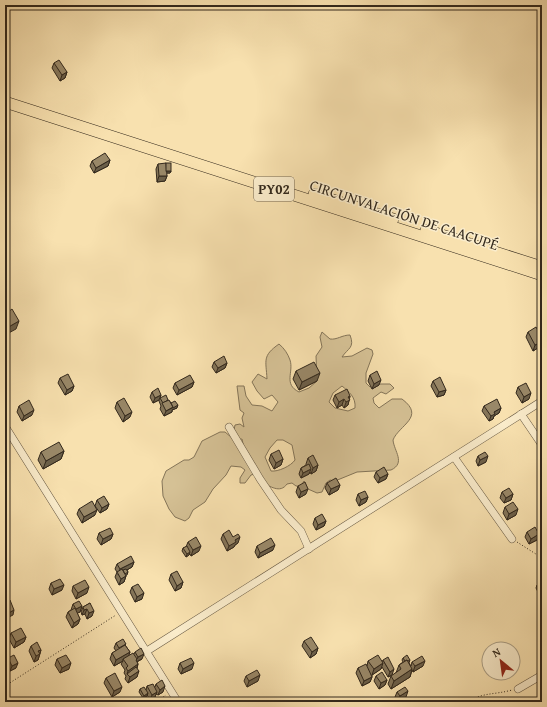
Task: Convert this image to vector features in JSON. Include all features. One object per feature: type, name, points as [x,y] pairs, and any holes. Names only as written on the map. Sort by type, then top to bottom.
[{"type":"highway","name":"CIRCUNVALACIÓN DE CAACUPÉ","points":[[5,94],[542,267]]},
{"type":"highway","name":"CIRCUNVALACIÓN DE CAACUPÉ","points":[[5,102],[542,275]]},
{"type":"street","points":[[147,651],[542,401]]},
{"type":"street","points":[[521,414],[542,445]]},
{"type":"street","points":[[5,426],[178,702]]},
{"type":"street","points":[[229,427],[260,479],[281,510],[301,531],[309,549]]},
{"type":"street","points":[[454,457],[512,539]]},
{"type":"street","points":[[518,689],[542,675]]},
{"type":"path","points":[[512,539],[539,556],[542,560]]},
{"type":"path","points":[[5,686],[122,611]]},
{"type":"path","points":[[467,702],[483,694],[518,689]]},
{"type":"path","points":[[156,702],[172,692]]},
{"type":"shaded area","points":[[322,332],[330,339],[350,335],[352,343],[350,348],[342,357],[352,356],[367,348],[372,350],[373,354],[366,373],[366,383],[370,387],[380,384],[390,384],[394,388],[386,394],[381,392],[373,398],[374,403],[379,408],[392,399],[402,399],[409,405],[412,411],[409,421],[393,440],[398,456],[398,464],[391,470],[357,472],[335,481],[330,480],[326,483],[322,492],[317,493],[308,489],[304,481],[301,486],[296,486],[292,483],[278,489],[275,488],[261,482],[258,473],[251,475],[245,483],[240,483],[240,478],[245,470],[241,467],[231,466],[226,475],[213,489],[205,502],[193,510],[189,518],[185,521],[175,517],[169,509],[163,496],[162,481],[166,471],[184,460],[189,460],[194,457],[202,441],[220,432],[225,432],[244,448],[242,439],[237,440],[234,430],[235,425],[240,424],[244,427],[242,418],[244,413],[240,410],[237,386],[244,386],[246,396],[252,405],[262,406],[272,411],[278,402],[272,395],[264,399],[252,382],[258,374],[267,379],[267,355],[279,344],[283,347],[291,364],[291,385],[299,392],[309,388],[317,381],[316,356],[322,347],[320,337]],"holes":[[[342,386],[352,395],[355,404],[355,408],[348,411],[335,408],[329,402],[333,393]],[[277,440],[283,440],[292,445],[295,460],[284,468],[277,471],[271,471],[265,457]]]},
{"type":"building","points":[[59,60],[67,72],[62,75],[54,63]]},
{"type":"building","points":[[105,153],[110,160],[96,168],[92,161]]},
{"type":"building","points":[[166,163],[167,176],[159,176],[158,164]]},
{"type":"building","points":[[166,163],[171,163],[171,171],[166,171]]},
{"type":"building","points":[[6,309],[8,312],[12,309],[19,321],[5,329],[5,310]]},
{"type":"building","points":[[536,327],[542,338],[542,342],[535,345],[528,332]]},
{"type":"building","points":[[224,356],[227,363],[218,368],[214,362]]},
{"type":"building","points":[[314,362],[320,373],[302,382],[296,371]]},
{"type":"building","points":[[377,371],[381,380],[374,384],[370,375]]},
{"type":"building","points":[[68,374],[74,386],[67,390],[60,378]]},
{"type":"building","points":[[190,375],[194,382],[179,390],[175,383]]},
{"type":"building","points":[[440,377],[446,390],[439,392],[433,381]]},
{"type":"building","points":[[526,383],[531,393],[524,397],[518,387]]},
{"type":"building","points":[[158,388],[161,395],[155,398],[152,392]]},
{"type":"building","points":[[347,389],[350,400],[346,402],[344,399],[339,402],[335,395]]},
{"type":"building","points":[[166,395],[168,400],[163,403],[160,398]]},
{"type":"building","points":[[124,398],[132,412],[125,416],[117,402]]},
{"type":"building","points":[[497,399],[501,408],[494,412],[495,414],[491,416],[484,406]]},
{"type":"building","points":[[29,400],[34,410],[24,416],[19,406]]},
{"type":"building","points":[[169,400],[173,407],[166,411],[162,403]]},
{"type":"building","points":[[175,401],[178,405],[173,408],[171,403]]},
{"type":"building","points":[[59,442],[64,451],[46,461],[41,452]]},
{"type":"building","points":[[279,450],[283,459],[276,463],[271,454]]},
{"type":"building","points":[[485,452],[488,456],[480,460],[478,456]]},
{"type":"building","points":[[313,455],[318,465],[313,468],[308,458]]},
{"type":"building","points":[[309,464],[311,469],[303,473],[301,468]]},
{"type":"building","points":[[384,467],[388,474],[380,478],[376,472]]},
{"type":"building","points":[[336,478],[340,485],[331,489],[327,483]]},
{"type":"building","points":[[305,482],[308,489],[301,492],[298,486]]},
{"type":"building","points":[[509,488],[513,494],[506,498],[502,492]]},
{"type":"building","points":[[365,491],[368,497],[361,500],[358,494]]},
{"type":"building","points":[[104,496],[109,504],[102,508],[97,500]]},
{"type":"building","points":[[92,501],[97,510],[84,517],[79,509]]},
{"type":"building","points":[[513,502],[518,509],[509,514],[505,507]]},
{"type":"building","points":[[322,514],[326,521],[318,525],[315,518]]},
{"type":"building","points":[[542,526],[542,531],[540,532],[538,528]]},
{"type":"building","points":[[535,527],[539,534],[531,539],[527,532]]},
{"type":"building","points":[[110,528],[113,534],[103,539],[99,533]]},
{"type":"building","points":[[229,530],[233,537],[238,534],[240,537],[235,540],[236,542],[229,546],[223,534]]},
{"type":"building","points":[[196,537],[201,546],[193,550],[188,542]]},
{"type":"building","points":[[271,538],[275,545],[260,553],[257,546]]},
{"type":"building","points":[[187,546],[190,552],[187,554],[183,548]]},
{"type":"building","points":[[131,556],[134,562],[120,569],[117,564]]},
{"type":"building","points":[[122,569],[126,576],[121,579],[117,572]]},
{"type":"building","points":[[126,569],[128,572],[125,574],[123,570]]},
{"type":"building","points":[[177,571],[183,582],[177,586],[171,574]]},
{"type":"building","points":[[60,579],[64,585],[54,589],[51,583]]},
{"type":"building","points":[[85,580],[89,587],[78,593],[73,586]]},
{"type":"building","points":[[542,582],[542,587],[539,589],[537,585]]},
{"type":"building","points":[[138,584],[144,593],[137,597],[132,587]]},
{"type":"building","points":[[10,600],[14,610],[5,615],[5,603]]},
{"type":"building","points":[[79,601],[82,606],[76,609],[73,604]]},
{"type":"building","points":[[90,603],[94,611],[89,613],[87,609],[84,610],[83,607]]},
{"type":"building","points":[[75,608],[80,619],[74,623],[68,612]]},
{"type":"building","points":[[21,628],[26,637],[16,642],[11,633]]},
{"type":"building","points":[[311,637],[318,648],[312,652],[304,641]]},
{"type":"building","points":[[123,639],[126,644],[119,648],[116,643]]},
{"type":"building","points":[[37,642],[41,650],[38,651],[40,654],[36,656],[31,646]]},
{"type":"building","points":[[125,645],[130,652],[116,660],[112,653]]},
{"type":"building","points":[[141,648],[144,654],[138,657],[135,652]]},
{"type":"building","points":[[133,653],[138,664],[128,671],[126,668],[128,666],[123,659]]},
{"type":"building","points":[[14,655],[18,663],[12,666],[8,658]]},
{"type":"building","points":[[66,655],[71,663],[62,668],[57,659]]},
{"type":"building","points":[[378,655],[383,663],[374,669],[368,661]]},
{"type":"building","points":[[407,655],[410,660],[405,661],[403,658]]},
{"type":"building","points":[[422,656],[425,661],[415,666],[412,662]]},
{"type":"building","points":[[388,657],[394,669],[390,672],[383,660]]},
{"type":"building","points":[[191,658],[194,663],[183,669],[180,663]]},
{"type":"building","points":[[407,660],[412,669],[394,681],[391,676],[401,669],[399,665]]},
{"type":"building","points":[[366,664],[372,677],[364,681],[358,668]]},
{"type":"building","points":[[136,667],[139,671],[130,677],[127,674]]},
{"type":"building","points":[[257,670],[260,675],[249,681],[246,676]]},
{"type":"building","points":[[382,672],[387,680],[381,683],[376,676]]},
{"type":"building","points":[[115,673],[122,687],[114,691],[106,678]]},
{"type":"building","points":[[162,680],[165,686],[160,690],[156,684]]},
{"type":"building","points":[[153,684],[157,692],[152,695],[147,686]]},
{"type":"building","points":[[144,687],[148,693],[144,696],[140,689]]},
{"type":"building","points":[[405,687],[408,691],[400,696],[397,692]]},
{"type":"building","points":[[202,698],[204,702],[195,702]]}]
